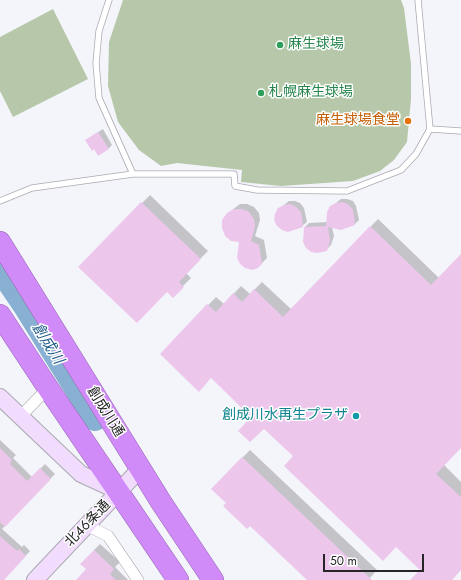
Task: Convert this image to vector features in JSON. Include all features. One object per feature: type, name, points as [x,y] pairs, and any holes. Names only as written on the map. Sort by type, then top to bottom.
[{"type":"highway","name":"創成川通","points":[[0,242],[141,468],[213,580]]},
{"type":"highway","points":[[0,315],[178,580]]},
{"type":"street","points":[[20,416],[48,388]]},
{"type":"street","points":[[0,397],[81,474],[119,492]]},
{"type":"street","name":"北46条通","points":[[35,580],[141,468]]},
{"type":"street","points":[[86,525],[108,536],[138,580]]},
{"type":"lane","points":[[109,0],[99,31],[96,57],[100,98],[133,174]]},
{"type":"lane","points":[[0,201],[32,188],[133,174],[234,174],[235,186],[256,190],[347,191],[401,170],[416,154],[430,129],[418,0]]},
{"type":"lane","points":[[430,129],[461,131]]},
{"type":"green space","name":"札幌麻生球場","points":[[123,0],[401,0],[404,8],[411,64],[411,99],[407,142],[394,160],[380,171],[353,181],[281,186],[241,182],[242,170],[177,163],[161,166],[139,150],[118,122],[108,86],[109,42]]},
{"type":"green space","points":[[53,9],[88,79],[13,117],[0,91],[0,37]]},
{"type":"building","points":[[98,132],[109,149],[98,156],[94,149],[92,151],[85,140]]},
{"type":"building","points":[[141,202],[201,259],[179,282],[184,287],[173,298],[167,292],[137,323],[78,267]]},
{"type":"building","points":[[343,202],[349,205],[353,210],[355,225],[341,230],[328,227],[330,241],[327,251],[317,253],[311,252],[306,248],[303,242],[304,227],[326,226],[327,212],[330,206]]},
{"type":"building","points":[[290,204],[301,212],[303,227],[288,232],[277,226],[274,220],[278,208]]},
{"type":"building","points":[[234,209],[242,209],[249,212],[254,219],[255,226],[251,241],[259,245],[262,264],[258,268],[252,270],[245,268],[240,264],[237,258],[239,242],[231,241],[225,236],[222,228],[222,220],[227,213]]},
{"type":"building","name":"創成川水再生プラザ","points":[[370,226],[431,285],[461,254],[461,448],[436,474],[461,497],[461,570],[452,580],[410,580],[420,570],[396,547],[383,561],[284,466],[293,456],[264,429],[250,442],[238,431],[251,417],[211,378],[199,392],[160,354],[207,304],[216,312],[233,293],[242,302],[254,289],[283,317]]},
{"type":"building","points":[[0,448],[12,460],[10,464],[27,481],[40,468],[51,479],[5,527],[0,522]]},
{"type":"building","points":[[242,457],[372,580],[307,580],[250,526],[247,529],[223,506],[226,503],[211,489]]},
{"type":"building","points":[[0,536],[17,551],[19,549],[26,556],[4,580],[0,580]]},
{"type":"building","points":[[94,550],[114,569],[110,574],[116,580],[76,580],[86,569],[80,564]]},
{"type":"waterway","name":"創成川","points":[[0,269],[25,306],[95,419]]},
{"type":"place","name":"麻生球場","points":[[280,45]]},
{"type":"place","name":"札幌麻生球場","points":[[261,93]]},
{"type":"place","name":"麻生球場食堂","points":[[408,121]]},
{"type":"place","name":"創成川水再生プラザ","points":[[356,416]]}]
